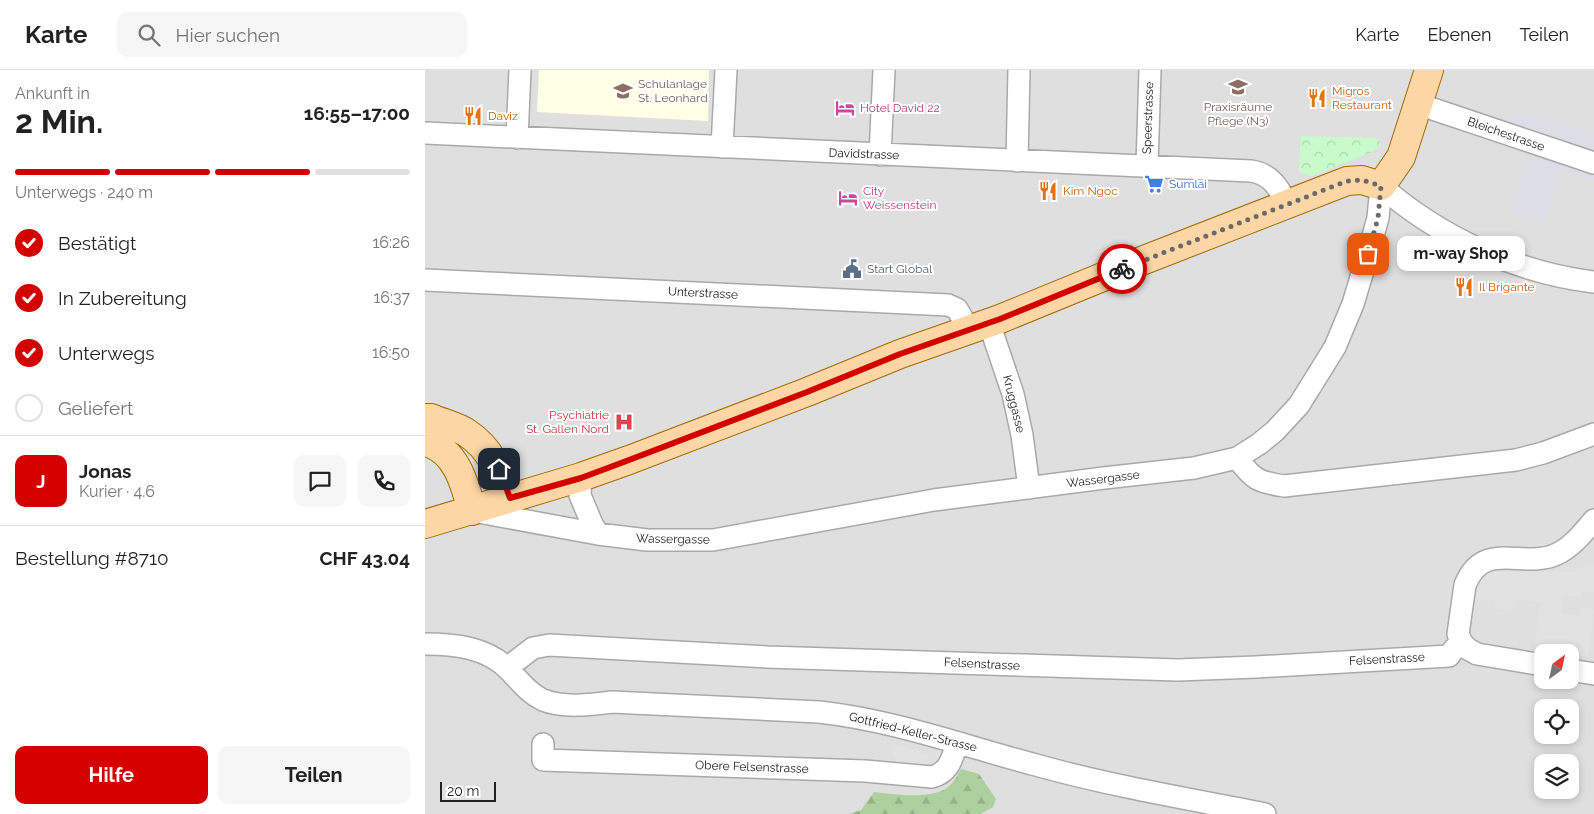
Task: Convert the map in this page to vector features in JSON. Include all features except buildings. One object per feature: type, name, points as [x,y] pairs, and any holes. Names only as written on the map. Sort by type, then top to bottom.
[{"type":"main road","points":[[425,524],[581,478],[798,396],[900,354],[979,326],[1351,180],[1362,180],[1381,186],[1401,157],[1429,70]]},
{"type":"main road","points":[[425,418],[431,418],[467,433],[474,439],[487,452],[499,469],[510,498]]},
{"type":"main road","points":[[425,442],[431,443],[445,453],[456,465],[472,511]]},
{"type":"street","points":[[517,138],[520,70]]},
{"type":"street","points":[[722,147],[726,70]]},
{"type":"street","points":[[880,155],[884,70]]},
{"type":"street","points":[[1017,161],[1019,70]]},
{"type":"street","name":"Speerstrasse","points":[[1147,166],[1150,70]]},
{"type":"street","name":"Bleichestrasse","points":[[1418,104],[1594,163]]},
{"type":"street","name":"Davidstrasse","points":[[425,133],[1255,172],[1267,176],[1277,185],[1287,204]]},
{"type":"street","points":[[1381,186],[1401,204],[1450,233],[1490,253],[1524,267],[1594,282]]},
{"type":"street","name":"Wassergasse","points":[[472,511],[598,534],[647,540],[713,540],[918,503],[1194,468],[1237,458],[1275,431],[1299,405],[1335,347],[1353,304],[1366,263],[1378,218],[1381,186]]},
{"type":"street","name":"Unterstrasse","points":[[425,280],[947,305],[957,309],[979,326]]},
{"type":"street","name":"Kruggasse","points":[[979,326],[1013,394],[1022,435],[1029,488]]},
{"type":"street","points":[[1237,458],[1251,476],[1265,484],[1284,486],[1516,460],[1543,453],[1594,434]]},
{"type":"street","points":[[581,478],[580,495],[598,534]]},
{"type":"street","points":[[1534,664],[1477,654],[1461,643],[1458,634],[1465,585],[1468,577],[1479,565],[1492,558],[1534,559],[1557,554],[1574,541],[1594,520]]},
{"type":"street","name":"Felsenstrasse","points":[[507,668],[533,648],[549,645],[767,657],[1178,670],[1449,656],[1454,648],[1461,643]]},
{"type":"street","points":[[425,644],[449,644],[470,648],[491,656],[507,668]]},
{"type":"street","name":"Gottfried-Keller-Strasse","points":[[507,668],[534,695],[551,702],[593,704],[612,702],[849,715],[883,722],[1037,766],[1265,814]]},
{"type":"street","points":[[1579,672],[1594,674]]},
{"type":"street","name":"Obere Felsenstrasse","points":[[543,744],[543,760],[865,771],[933,777],[945,771],[949,766],[957,743]]},
{"type":"shaded area","points":[[425,70],[1594,70],[1594,814],[425,814]]},
{"type":"shaded area","name":"Schulanlage St. Leonhard","points":[[539,70],[709,70],[708,121],[537,112]]},
{"type":"shaded area","points":[[1529,114],[1594,135],[1594,180],[1561,170],[1544,222],[1509,211],[1530,154],[1500,144],[1498,131],[1502,117]]},
{"type":"shaded area","points":[[1586,565],[1594,565],[1594,592],[1582,591],[1581,597],[1564,595],[1562,614],[1580,616],[1581,607],[1594,609],[1588,657],[1579,656],[1579,644],[1535,644],[1540,603],[1515,599],[1513,611],[1494,609],[1495,601],[1475,599],[1482,575],[1491,571],[1572,572]]},
{"type":"shaded area","points":[[893,744],[928,754],[927,767],[900,765],[893,755]]},
{"type":"green space","points":[[1301,136],[1374,138],[1381,144],[1374,151],[1312,176],[1299,172]]},
{"type":"green space","points":[[961,769],[979,774],[996,799],[993,807],[981,814],[849,814],[861,810],[874,792],[925,795],[943,790],[953,782]]},
{"type":"way so far","points":[[1122,269],[1351,180],[1362,180],[1381,186],[1378,218],[1368,254]]},
{"type":"place","name":"Praxisräume Pflege (N3)","points":[[1238,87]]},
{"type":"place","name":"Schulanlage St. Leonhard","points":[[623,91]]},
{"type":"place","name":"Migros Restaurant","points":[[1317,98]]},
{"type":"place","name":"Hotel David 22","points":[[845,108]]},
{"type":"place","name":"Daviz","points":[[473,116]]},
{"type":"place","name":"Sumlai","points":[[1154,184]]},
{"type":"place","name":"Kim Ngoc","points":[[1048,191]]},
{"type":"place","name":"City Weissenstein","points":[[848,198]]},
{"type":"place","name":"m-way Shop","points":[[1368,254]]},
{"type":"place","name":"Start Global","points":[[852,269]]},
{"type":"place","name":"Il Brigante","points":[[1464,287]]},
{"type":"place","name":"Psychiatrie St. Gallen Nord","points":[[624,422]]},
{"type":"route","points":[[499,469],[510,498],[581,478],[789,399],[900,354],[1000,319],[1122,269]]}]
